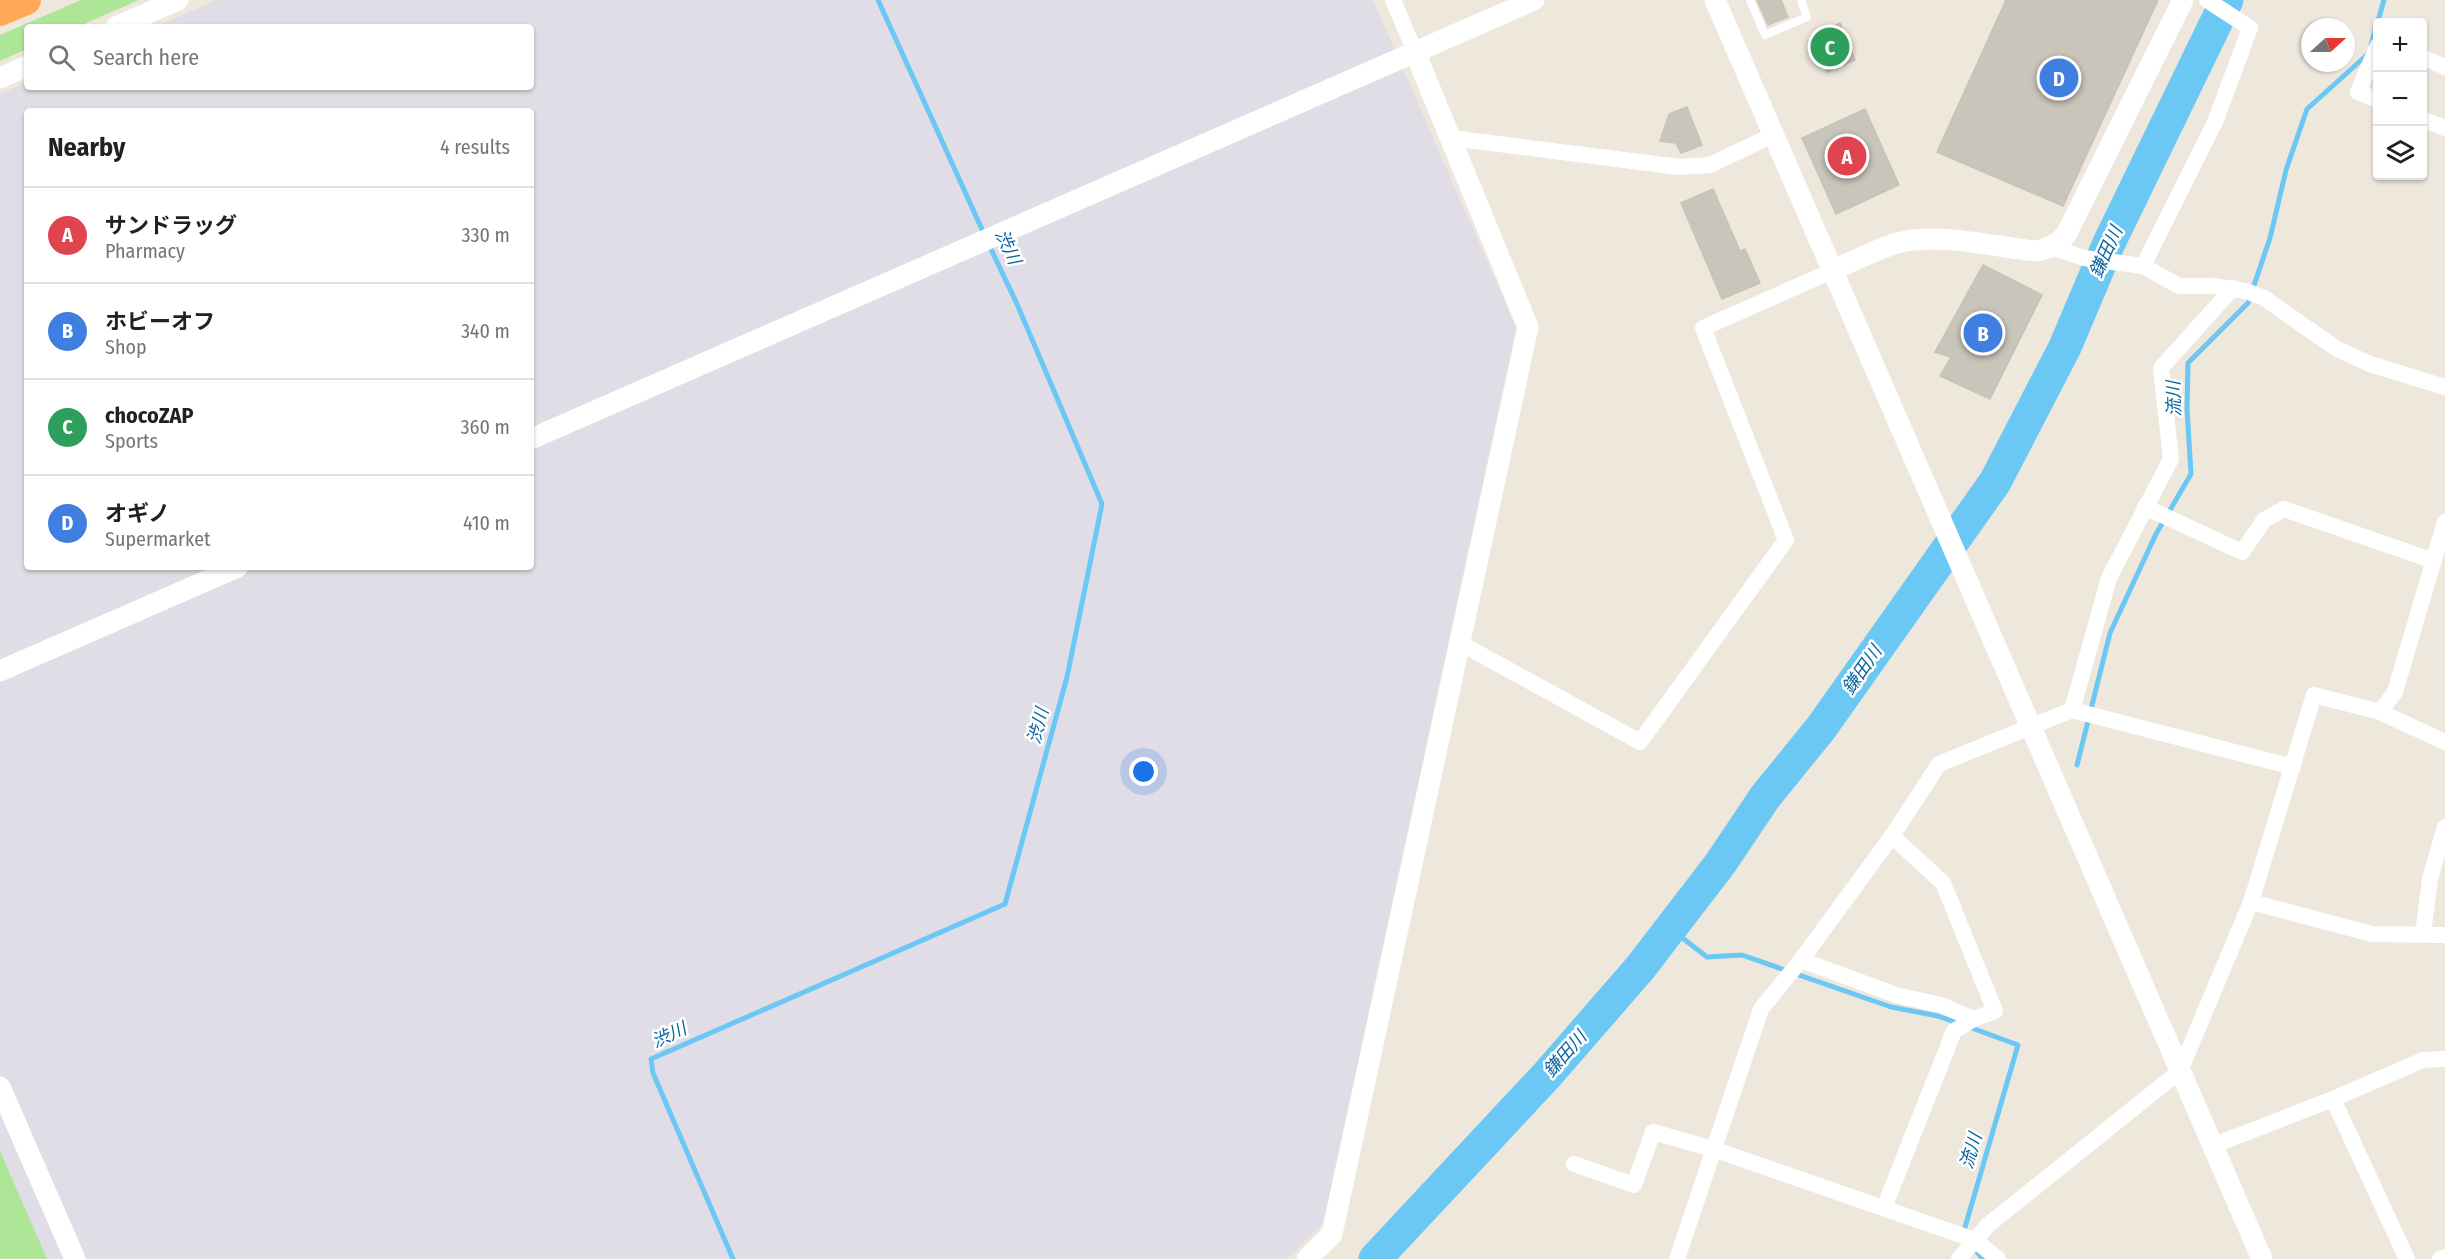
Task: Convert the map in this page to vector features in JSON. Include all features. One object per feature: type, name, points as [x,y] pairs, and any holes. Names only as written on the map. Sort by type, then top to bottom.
[{"type":"highway","points":[[0,11],[26,0]]},
{"type":"street","points":[[123,24],[178,0]]},
{"type":"street","points":[[1307,1259],[1332,1234],[1528,327],[1393,0]]},
{"type":"street","points":[[534,438],[1534,0]]},
{"type":"street","points":[[1715,0],[2262,1259]]},
{"type":"street","points":[[1460,643],[1640,742],[1786,540],[1703,328],[1880,249],[1919,240],[1936,239],[2037,250],[2051,247],[2066,235],[2183,0]]},
{"type":"street","points":[[2138,265],[2215,122],[2250,28],[2207,0]]},
{"type":"street","points":[[2373,57],[2358,92],[2373,98]]},
{"type":"street","points":[[2427,59],[2445,67]]},
{"type":"street","points":[[0,78],[24,67]]},
{"type":"street","points":[[2427,121],[2445,128]]},
{"type":"street","points":[[1451,138],[1679,167],[1710,165],[1773,135]]},
{"type":"street","points":[[2051,247],[2084,258],[2138,265],[2179,286],[2233,288],[2264,298],[2337,349],[2370,364],[2445,387]]},
{"type":"street","points":[[2072,710],[2109,578],[2170,459],[2161,369],[2233,288]]},
{"type":"street","points":[[2145,507],[2242,552],[2264,520],[2284,509],[2433,561]]},
{"type":"street","points":[[2380,712],[2395,692],[2445,522]]},
{"type":"street","points":[[0,671],[231,570]]},
{"type":"street","points":[[1959,1259],[1988,1225],[2180,1071],[2251,902],[2314,695],[2380,712],[2445,742]]},
{"type":"street","points":[[1677,1259],[1761,1009],[1801,960],[1892,836],[1939,764],[2072,710],[2292,767]]},
{"type":"street","points":[[2422,934],[2430,879],[2445,827]]},
{"type":"street","points":[[1884,1208],[1954,1031],[1974,1019],[1995,1011],[1943,883],[1892,836]]},
{"type":"street","points":[[2251,902],[2373,934],[2445,935]]},
{"type":"street","points":[[1801,960],[1896,995],[1941,1005],[1974,1019]]},
{"type":"street","points":[[2212,1146],[2333,1099],[2423,1060],[2445,1059]]},
{"type":"street","points":[[0,1087],[75,1259]]},
{"type":"street","points":[[2333,1099],[2407,1259]]},
{"type":"street","points":[[1574,1164],[1635,1185],[1653,1132],[1713,1149],[1975,1240],[1998,1259]]},
{"type":"street","points":[[2440,1259],[2445,1257]]},
{"type":"lane","points":[[1750,0],[1765,35],[1807,17],[1801,0]]},
{"type":"shaded area","points":[[217,0],[1373,0],[1516,328],[1323,1223],[1287,1259],[0,1259],[0,94],[24,83],[24,90],[534,90],[534,24],[162,24]]},
{"type":"green space","points":[[81,0],[139,0],[84,24],[25,24]]},
{"type":"green space","points":[[24,25],[24,50],[0,61],[0,35]]},
{"type":"green space","points":[[0,1151],[47,1259],[0,1259]]},
{"type":"building","points":[[1757,0],[1781,0],[1788,17],[1768,25]]},
{"type":"building","points":[[2006,0],[2158,0],[2063,206],[1937,152]]},
{"type":"building","points":[[1840,23],[1855,60],[1827,72],[1813,36]]},
{"type":"building","points":[[1687,107],[1702,145],[1681,153],[1676,143],[1660,141],[1669,114]]},
{"type":"building","points":[[1865,109],[1899,185],[1836,214],[1802,138]]},
{"type":"building","points":[[1713,189],[1740,251],[1745,249],[1760,283],[1722,299],[1681,203]]},
{"type":"building","points":[[1983,265],[2042,295],[1990,399],[1940,376],[1951,357],[1935,352]]},
{"type":"waterway","name":"渋川","points":[[878,0],[985,236]]},
{"type":"waterway","name":"鎌田川","points":[[1375,1259],[1547,1075],[1640,968],[1720,864],[1765,797],[1821,728],[1995,482],[2065,347],[2109,243],[2227,0]]},
{"type":"waterway","name":"流川","points":[[2371,45],[2384,0]]},
{"type":"waterway","name":"流川","points":[[2077,765],[2110,633],[2156,534],[2191,474],[2187,409],[2188,363],[2248,303],[2270,238],[2286,170],[2307,109],[2368,54]]},
{"type":"waterway","name":"渋川","points":[[733,1259],[653,1073],[651,1059],[1005,904],[1067,677],[1102,504],[1017,304],[989,245]]},
{"type":"waterway","points":[[1671,929],[1707,957],[1742,955],[1891,1007],[1938,1016],[1960,1024]]},
{"type":"waterway","name":"流川","points":[[1963,1234],[2018,1045],[1969,1027]]},
{"type":"waterway","name":"流川","points":[[1976,1251],[1983,1259]]},
{"type":"place","name":"chocoZAP","points":[[1830,47]]},
{"type":"place","name":"オギノ","points":[[2059,78]]},
{"type":"place","name":"サンドラッグ","points":[[1847,156]]},
{"type":"place","name":"ホビーオフ","points":[[1983,333]]}]
